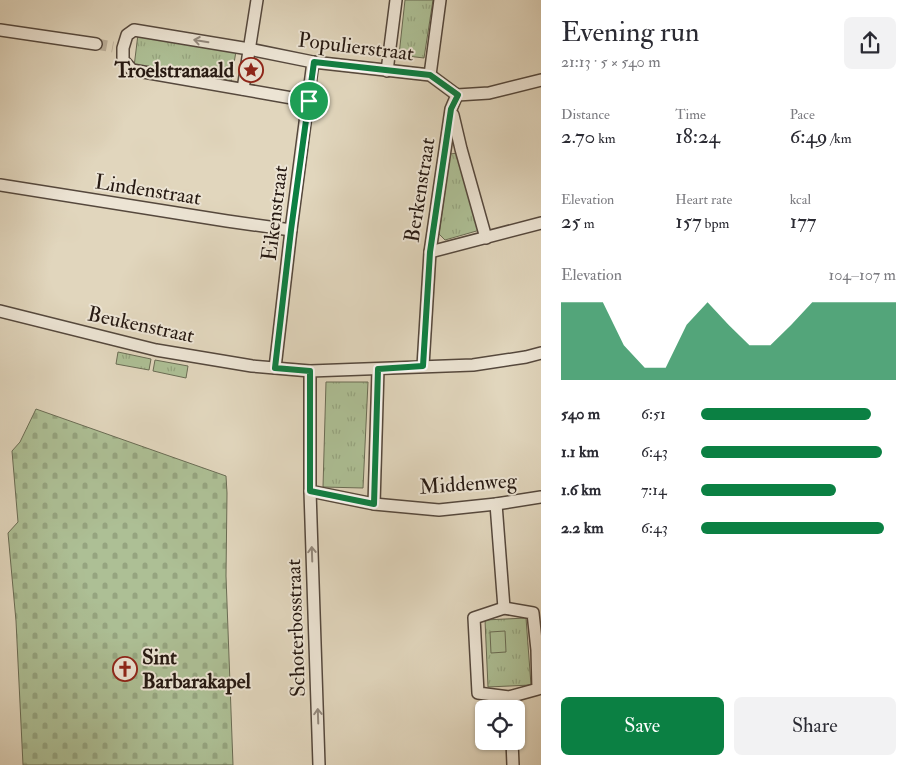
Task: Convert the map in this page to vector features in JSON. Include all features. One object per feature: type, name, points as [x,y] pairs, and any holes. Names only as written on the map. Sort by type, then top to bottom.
[{"type":"street","points":[[257,0],[243,89],[309,101]]},
{"type":"street","points":[[387,71],[396,0]]},
{"type":"street","points":[[430,75],[440,0]]},
{"type":"street","points":[[0,30],[96,44]]},
{"type":"street","name":"Populierstraat","points":[[243,89],[132,70],[123,60],[118,47],[127,35],[134,30],[314,62],[430,75],[458,95]]},
{"type":"street","name":"Eikenstraat","points":[[275,368],[291,230],[314,62]]},
{"type":"street","points":[[458,95],[489,93],[541,80]]},
{"type":"street","name":"Berkenstraat","points":[[423,366],[430,252],[451,109],[458,95]]},
{"type":"street","name":"Berkenstraat","points":[[451,109],[486,238]]},
{"type":"street","name":"Lindenstraat","points":[[0,185],[291,230]]},
{"type":"street","points":[[430,252],[541,223]]},
{"type":"street","name":"Beukenstraat","points":[[0,311],[156,350],[252,366],[310,371],[473,364],[526,357],[541,353]]},
{"type":"street","points":[[374,504],[378,369]]},
{"type":"street","name":"Schoterbosstraat","points":[[310,371],[310,491],[319,765]]},
{"type":"street","name":"Middenweg","points":[[310,491],[374,504],[439,510],[541,497]]},
{"type":"street","points":[[496,504],[504,608]]},
{"type":"street","points":[[500,700],[478,693],[474,618],[504,608],[533,614],[537,650],[538,689],[516,700]]},
{"type":"street","points":[[512,750],[513,765]]},
{"type":"green space","points":[[405,0],[433,0],[424,58],[399,55]]},
{"type":"green space","points":[[138,34],[236,51],[231,82],[134,67]]},
{"type":"green space","points":[[458,153],[480,230],[445,240],[439,234],[450,154]]},
{"type":"green space","points":[[118,352],[151,359],[149,370],[116,364]]},
{"type":"green space","points":[[155,360],[188,366],[186,378],[153,371]]},
{"type":"green space","points":[[326,382],[368,382],[363,488],[323,487]]},
{"type":"green space","points":[[36,409],[226,476],[226,576],[233,765],[23,765],[16,621],[8,533],[18,522],[12,451],[20,442]]},
{"type":"green space","points":[[526,618],[531,685],[488,687],[485,620]]},
{"type":"green space","points":[[505,631],[506,652],[491,653],[490,632]]},
{"type":"tunnel","points":[[96,44],[113,47]]},
{"type":"place","name":"Troelstranaald","points":[[251,70]]},
{"type":"place","name":"Sint Barbarakapel","points":[[125,669]]},
{"type":"route","points":[[314,62],[430,75],[458,95],[451,109],[430,252],[423,366],[378,369],[374,504],[310,491],[310,371],[275,368],[291,230],[309,101],[314,62]]}]
